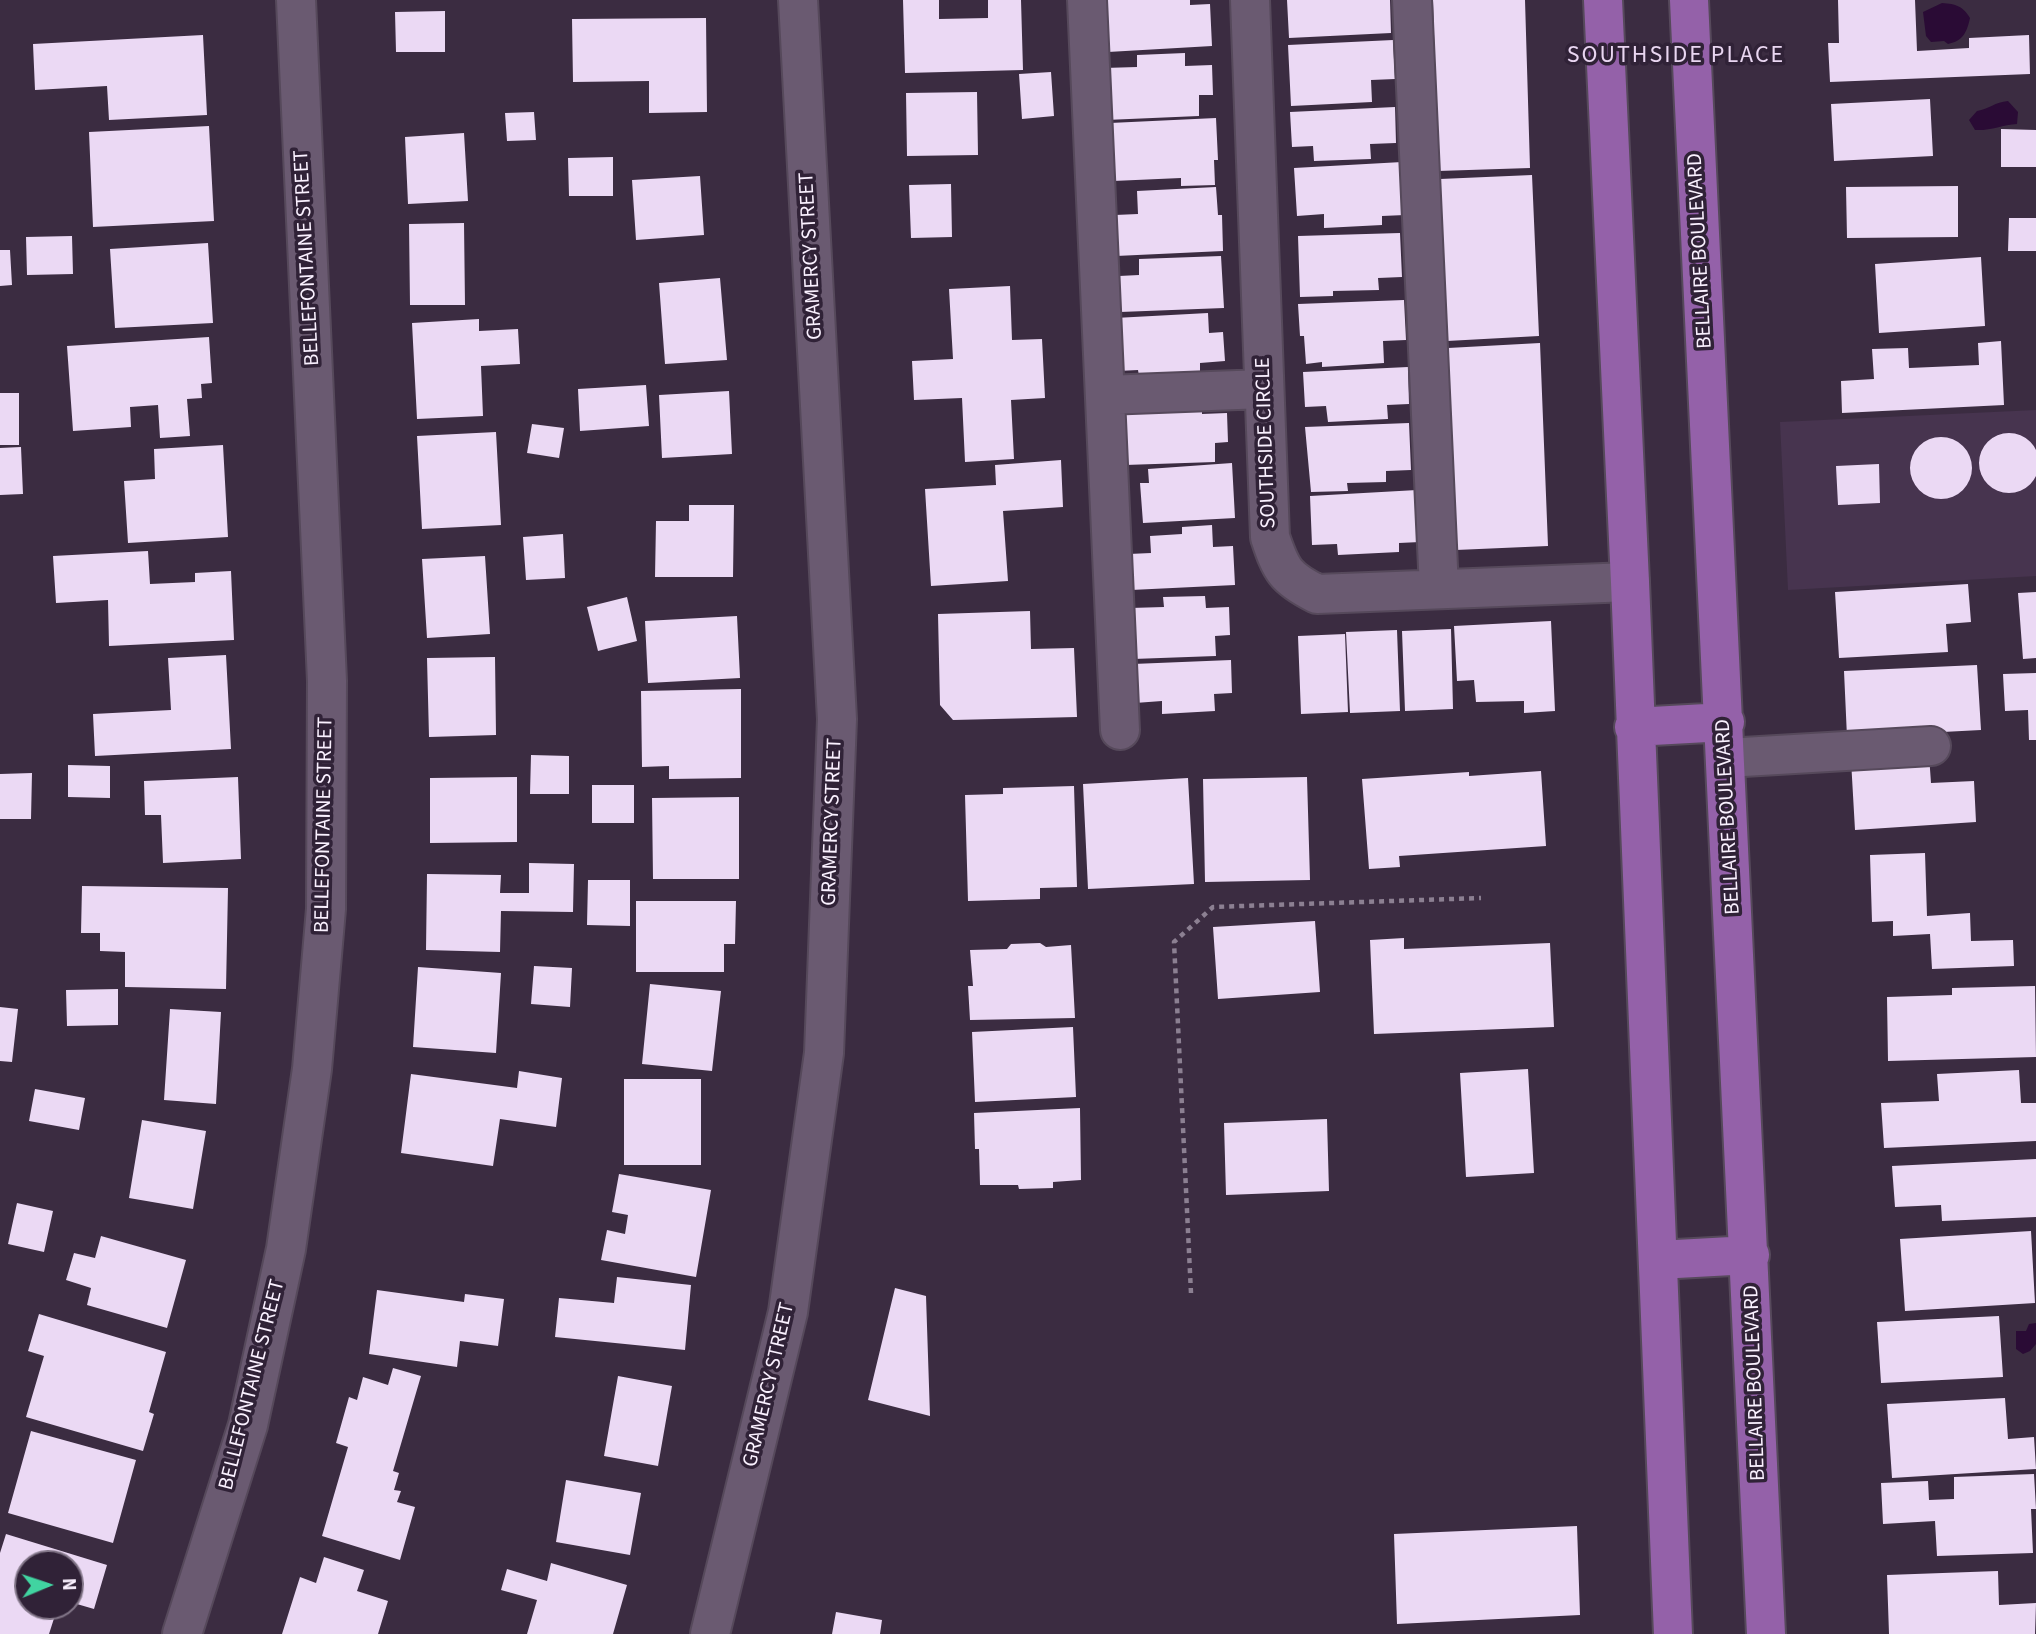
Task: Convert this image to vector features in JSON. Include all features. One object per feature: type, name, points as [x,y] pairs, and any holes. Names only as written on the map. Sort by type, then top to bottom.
[{"type":"main road","points":[[1603,0],[1673,1634]]},
{"type":"main road","name":"BELLAIRE BOULEVARD","points":[[1689,0],[1766,1634]]},
{"type":"main road","points":[[1634,727],[1725,740]]},
{"type":"main road","points":[[1658,1260],[1750,1255]]},
{"type":"street","name":"BELLEFONTAINE STREET","points":[[183,1634],[247,1425],[286,1249],[313,1069],[326,909],[327,681],[296,0]]},
{"type":"street","name":"GRAMERCY STREET","points":[[710,1634],[788,1312],[824,1053],[837,719],[798,0]]},
{"type":"street","points":[[1087,0],[1120,730]]},
{"type":"street","name":"SOUTHSIDE CIRCLE","points":[[1250,0],[1269,537],[1278,563],[1293,582],[1317,594],[1630,582]]},
{"type":"street","points":[[1412,0],[1439,589]]},
{"type":"street","points":[[1105,395],[1264,389]]},
{"type":"street","points":[[1725,740],[1931,746]]},
{"type":"path","points":[[1191,1293],[1174,942],[1213,907],[1481,898]]},
{"type":"shaded area","points":[[1942,3],[1959,6],[1970,18],[1964,35],[1948,44],[1944,41],[1931,42],[1926,36],[1923,12]]},
{"type":"shaded area","points":[[2008,101],[2018,112],[2017,124],[1975,130],[1969,120],[1977,111]]},
{"type":"shaded area","points":[[2036,410],[2036,576],[1788,590],[1780,422]]},
{"type":"shaded area","points":[[2036,1323],[2036,1344],[2023,1354],[2016,1349],[2016,1331],[2026,1331],[2029,1324]]},
{"type":"building","points":[[903,0],[939,0],[939,19],[988,18],[988,0],[1021,0],[1023,70],[905,73]]},
{"type":"building","points":[[1105,0],[1190,0],[1190,5],[1210,4],[1212,46],[1108,52]]},
{"type":"building","points":[[1287,0],[1390,0],[1391,33],[1289,38]]},
{"type":"building","points":[[1433,0],[1525,0],[1530,168],[1438,171]]},
{"type":"building","points":[[1838,0],[1915,0],[1917,51],[1969,48],[1969,38],[2029,35],[2030,74],[1830,82],[1828,43],[1839,43]]},
{"type":"building","points":[[445,11],[445,52],[396,52],[395,12]]},
{"type":"building","points":[[706,18],[707,112],[649,113],[649,81],[573,82],[572,19]]},
{"type":"building","points":[[203,35],[207,115],[109,120],[107,86],[35,90],[33,44]]},
{"type":"building","points":[[1393,40],[1395,79],[1371,80],[1372,102],[1291,106],[1288,45]]},
{"type":"building","points":[[1185,53],[1185,66],[1212,65],[1213,95],[1199,95],[1199,116],[1106,120],[1104,68],[1137,67],[1137,55]]},
{"type":"building","points":[[1051,72],[1054,116],[1022,119],[1019,74]]},
{"type":"building","points":[[977,92],[978,155],[907,156],[906,93]]},
{"type":"building","points":[[1930,99],[1933,156],[1834,161],[1831,104]]},
{"type":"building","points":[[1395,107],[1396,143],[1370,144],[1371,159],[1314,161],[1313,146],[1292,147],[1290,112]]},
{"type":"building","points":[[534,112],[536,140],[507,141],[505,113]]},
{"type":"building","points":[[1216,118],[1218,160],[1214,160],[1215,185],[1181,186],[1181,178],[1113,181],[1110,123]]},
{"type":"building","points":[[209,126],[214,221],[93,227],[89,132]]},
{"type":"building","points":[[2001,129],[2036,130],[2036,167],[2001,167]]},
{"type":"building","points":[[464,133],[468,201],[408,204],[405,137]]},
{"type":"building","points":[[613,157],[613,196],[569,196],[568,158]]},
{"type":"building","points":[[1402,162],[1405,215],[1382,216],[1382,225],[1324,228],[1324,214],[1297,216],[1294,168]]},
{"type":"building","points":[[1532,175],[1539,336],[1447,341],[1440,179]]},
{"type":"building","points":[[700,176],[704,235],[636,240],[632,180]]},
{"type":"building","points":[[951,184],[952,237],[911,238],[909,185]]},
{"type":"building","points":[[1958,186],[1958,237],[1847,238],[1846,187]]},
{"type":"building","points":[[1216,187],[1218,215],[1222,215],[1223,251],[1116,256],[1115,215],[1138,214],[1137,191]]},
{"type":"building","points":[[2009,218],[2036,218],[2036,251],[2008,251]]},
{"type":"building","points":[[464,223],[465,305],[410,305],[409,224]]},
{"type":"building","points":[[1400,233],[1402,277],[1378,278],[1379,290],[1333,291],[1333,296],[1300,297],[1298,236]]},
{"type":"building","points":[[72,236],[73,274],[27,275],[26,237]]},
{"type":"building","points":[[208,243],[213,323],[115,328],[110,249]]},
{"type":"building","points":[[0,250],[10,250],[12,285],[0,286]]},
{"type":"building","points":[[1221,256],[1224,308],[1120,312],[1119,276],[1139,275],[1139,259]]},
{"type":"building","points":[[1981,257],[1985,326],[1879,333],[1875,264]]},
{"type":"building","points":[[720,278],[727,360],[665,364],[659,283]]},
{"type":"building","points":[[1010,286],[1012,340],[1042,339],[1045,398],[1011,400],[1014,459],[965,462],[962,398],[914,400],[912,361],[953,359],[949,289]]},
{"type":"building","points":[[1404,300],[1406,340],[1383,341],[1384,363],[1322,367],[1322,362],[1306,364],[1304,336],[1300,336],[1298,304]]},
{"type":"building","points":[[1208,313],[1209,333],[1223,332],[1225,361],[1200,363],[1200,373],[1139,376],[1138,370],[1118,371],[1115,318]]},
{"type":"building","points":[[479,319],[479,331],[518,329],[520,364],[481,366],[483,416],[417,419],[412,323]]},
{"type":"building","points":[[209,337],[212,383],[201,384],[202,398],[187,399],[190,436],[160,438],[158,405],[130,407],[131,427],[73,431],[67,346]]},
{"type":"building","points":[[2001,341],[2004,405],[1842,413],[1841,381],[1874,379],[1872,349],[1908,348],[1909,368],[1979,365],[1978,343]]},
{"type":"building","points":[[1540,343],[1548,546],[1456,550],[1448,348]]},
{"type":"building","points":[[1408,367],[1409,404],[1387,405],[1388,419],[1328,422],[1326,406],[1305,407],[1303,372]]},
{"type":"building","points":[[646,385],[649,426],[580,431],[578,389]]},
{"type":"building","points":[[729,391],[732,454],[662,458],[659,395]]},
{"type":"building","points":[[0,393],[19,393],[19,445],[0,445]]},
{"type":"building","points":[[1202,405],[1202,414],[1227,413],[1228,442],[1215,443],[1215,462],[1125,465],[1123,413]]},
{"type":"building","points":[[1409,423],[1411,470],[1386,471],[1386,482],[1347,483],[1348,491],[1311,492],[1305,427]]},
{"type":"building","points":[[532,424],[564,428],[559,458],[527,453]]},
{"type":"building","points":[[496,432],[501,525],[422,529],[417,436]]},
{"type":"building","points":[[2003,433],[2015,433],[2034,446],[2039,463],[2037,475],[2026,488],[2015,493],[2003,493],[1984,480],[1979,469],[1979,457],[1992,438]]},
{"type":"building","points":[[1941,437],[1963,446],[1972,468],[1963,490],[1941,499],[1919,490],[1910,468],[1919,446]]},
{"type":"building","points":[[223,445],[228,537],[128,543],[124,481],[155,479],[154,449]]},
{"type":"building","points":[[21,447],[23,494],[0,495],[0,448]]},
{"type":"building","points":[[1061,460],[1063,507],[1003,511],[1008,581],[931,586],[925,489],[996,485],[995,465]]},
{"type":"building","points":[[1232,463],[1235,518],[1143,523],[1140,483],[1149,483],[1148,469]]},
{"type":"building","points":[[1879,464],[1880,503],[1838,505],[1836,466]]},
{"type":"building","points":[[1417,490],[1420,542],[1399,543],[1399,552],[1338,555],[1337,544],[1312,545],[1310,496]]},
{"type":"building","points":[[689,505],[734,505],[733,577],[655,577],[656,521],[689,521]]},
{"type":"building","points":[[1212,525],[1213,547],[1233,546],[1235,585],[1131,590],[1129,554],[1151,553],[1150,536],[1182,534],[1182,527]]},
{"type":"building","points":[[563,534],[565,578],[526,580],[523,537]]},
{"type":"building","points":[[148,551],[150,584],[195,582],[195,573],[231,571],[234,640],[109,646],[108,600],[56,603],[53,556]]},
{"type":"building","points":[[485,556],[490,634],[427,638],[422,559]]},
{"type":"building","points":[[1968,584],[1971,622],[1946,624],[1948,652],[1839,658],[1835,592]]},
{"type":"building","points":[[2036,592],[2036,658],[2023,659],[2018,593]]},
{"type":"building","points":[[1205,596],[1206,608],[1229,607],[1230,635],[1215,636],[1216,656],[1133,659],[1130,608],[1164,607],[1163,597]]},
{"type":"building","points":[[627,597],[637,641],[598,651],[587,607]]},
{"type":"building","points":[[1030,611],[1031,649],[1074,648],[1077,717],[953,720],[940,705],[938,614]]},
{"type":"building","points":[[737,616],[740,678],[648,683],[645,621]]},
{"type":"building","points":[[1551,621],[1555,711],[1524,713],[1524,701],[1476,702],[1474,680],[1457,681],[1454,626]]},
{"type":"building","points":[[1451,629],[1453,709],[1405,711],[1402,631]]},
{"type":"building","points":[[1397,630],[1400,711],[1350,713],[1346,632]]},
{"type":"building","points":[[1345,634],[1348,712],[1301,714],[1298,636]]},
{"type":"building","points":[[226,655],[231,749],[95,756],[93,714],[171,710],[168,658]]},
{"type":"building","points":[[495,657],[496,735],[429,737],[427,658]]},
{"type":"building","points":[[1231,660],[1232,693],[1214,694],[1215,711],[1162,714],[1162,701],[1135,703],[1133,664]]},
{"type":"building","points":[[1977,665],[1981,730],[1847,737],[1844,671]]},
{"type":"building","points":[[2036,673],[2036,740],[2029,740],[2028,710],[2005,711],[2003,674]]},
{"type":"building","points":[[741,689],[741,778],[669,779],[669,766],[642,767],[641,691]]},
{"type":"building","points":[[531,755],[569,756],[569,794],[530,794]]},
{"type":"building","points":[[1929,755],[1931,783],[1974,781],[1976,822],[1855,830],[1851,760]]},
{"type":"building","points":[[68,765],[110,766],[110,798],[68,797]]},
{"type":"building","points":[[1541,771],[1546,846],[1399,856],[1400,867],[1369,869],[1362,779],[1469,772],[1469,776]]},
{"type":"building","points":[[32,773],[31,819],[0,819],[0,774]]},
{"type":"building","points":[[238,777],[241,859],[163,863],[161,815],[145,815],[144,781]]},
{"type":"building","points":[[517,777],[517,842],[430,843],[430,778]]},
{"type":"building","points":[[1307,777],[1310,880],[1205,882],[1203,779]]},
{"type":"building","points":[[1188,778],[1194,884],[1088,889],[1083,784]]},
{"type":"building","points":[[592,785],[634,785],[634,823],[592,823]]},
{"type":"building","points":[[1074,786],[1077,887],[1040,888],[1040,899],[968,901],[965,795],[1003,794],[1003,788]]},
{"type":"building","points":[[739,797],[739,879],[653,879],[652,798]]},
{"type":"building","points":[[1925,853],[1927,916],[1970,913],[1971,941],[2013,940],[2014,966],[1932,969],[1930,934],[1893,936],[1893,921],[1872,922],[1870,855]]},
{"type":"building","points":[[529,863],[574,864],[573,912],[501,911],[500,952],[426,950],[427,874],[501,875],[500,893],[529,893]]},
{"type":"building","points":[[588,880],[630,880],[630,926],[587,925]]},
{"type":"building","points":[[82,886],[228,888],[226,989],[125,987],[125,952],[100,951],[100,933],[81,933]]},
{"type":"building","points":[[636,901],[736,901],[735,944],[724,944],[724,972],[636,972]]},
{"type":"building","points":[[1315,921],[1320,992],[1218,999],[1213,927]]},
{"type":"building","points":[[1404,938],[1404,949],[1550,943],[1554,1027],[1374,1034],[1370,940]]},
{"type":"building","points":[[1040,943],[1046,947],[1071,945],[1075,1018],[970,1020],[968,986],[973,986],[970,950],[1007,949],[1011,944]]},
{"type":"building","points":[[534,966],[572,968],[570,1007],[531,1004]]},
{"type":"building","points":[[418,967],[501,973],[496,1053],[413,1047]]},
{"type":"building","points":[[650,984],[721,991],[712,1071],[642,1064]]},
{"type":"building","points":[[2035,986],[2036,1057],[1888,1061],[1887,997],[1952,995],[1952,988]]},
{"type":"building","points":[[118,989],[118,1025],[67,1026],[66,990]]},
{"type":"building","points":[[0,1007],[18,1009],[12,1062],[0,1061]]},
{"type":"building","points":[[170,1009],[221,1012],[216,1104],[164,1100]]},
{"type":"building","points":[[1073,1027],[1076,1097],[975,1102],[972,1032]]},
{"type":"building","points":[[1528,1069],[1534,1173],[1466,1177],[1460,1073]]},
{"type":"building","points":[[2019,1070],[2021,1103],[2036,1103],[2036,1141],[1884,1148],[1881,1103],[1939,1101],[1937,1074]]},
{"type":"building","points":[[519,1071],[562,1078],[556,1127],[500,1119],[493,1166],[401,1153],[411,1074],[517,1088]]},
{"type":"building","points":[[624,1079],[701,1079],[701,1165],[624,1165]]},
{"type":"building","points":[[35,1089],[85,1098],[79,1130],[29,1121]]},
{"type":"building","points":[[1080,1108],[1081,1180],[1053,1182],[1053,1188],[1019,1189],[1018,1185],[980,1185],[974,1113]]},
{"type":"building","points":[[1327,1119],[1329,1191],[1226,1195],[1224,1123]]},
{"type":"building","points":[[142,1120],[206,1131],[193,1209],[129,1198]]},
{"type":"building","points":[[2036,1159],[2036,1217],[1942,1221],[1941,1205],[1895,1207],[1892,1166]]},
{"type":"building","points":[[619,1174],[711,1190],[696,1277],[601,1260],[607,1230],[625,1234],[628,1215],[612,1212]]},
{"type":"building","points":[[17,1203],[53,1211],[44,1252],[8,1244]]},
{"type":"building","points":[[2031,1231],[2035,1303],[1905,1311],[1900,1239]]},
{"type":"building","points":[[101,1236],[186,1260],[167,1328],[87,1305],[91,1288],[66,1280],[74,1253],[95,1258]]},
{"type":"building","points":[[617,1277],[691,1285],[685,1350],[555,1337],[559,1298],[614,1303]]},
{"type":"building","points":[[895,1288],[926,1296],[930,1416],[868,1400]]},
{"type":"building","points":[[377,1290],[464,1302],[465,1294],[504,1299],[498,1346],[460,1341],[457,1367],[369,1354]]},
{"type":"building","points":[[39,1314],[166,1352],[149,1412],[154,1414],[143,1451],[26,1417],[44,1356],[28,1351]]},
{"type":"building","points":[[1999,1316],[2003,1377],[1881,1383],[1877,1322]]},
{"type":"building","points":[[393,1368],[421,1376],[393,1471],[399,1473],[394,1490],[401,1491],[397,1502],[415,1507],[400,1560],[322,1536],[348,1447],[336,1443],[349,1397],[357,1400],[363,1377],[388,1385]]},
{"type":"building","points":[[618,1376],[672,1386],[658,1466],[604,1456]]},
{"type":"building","points":[[2005,1398],[2008,1439],[2034,1437],[2036,1469],[1892,1478],[1887,1404]]},
{"type":"building","points":[[31,1431],[136,1460],[113,1543],[8,1513]]},
{"type":"building","points":[[2034,1474],[2036,1509],[2031,1509],[2033,1553],[1937,1556],[1935,1521],[1883,1524],[1881,1483],[1928,1481],[1929,1500],[1954,1499],[1954,1477]]},
{"type":"building","points":[[566,1480],[641,1493],[630,1555],[556,1542]]},
{"type":"building","points":[[1577,1526],[1580,1615],[1397,1624],[1394,1534]]},
{"type":"building","points":[[6,1534],[58,1550],[14,1550],[14,1620],[54,1620],[49,1634],[0,1634],[0,1553]]},
{"type":"building","points":[[324,1557],[364,1570],[357,1591],[388,1601],[378,1634],[282,1634],[300,1577],[316,1583]]},
{"type":"building","points":[[84,1558],[107,1565],[94,1609],[84,1606]]},
{"type":"building","points":[[551,1563],[627,1585],[613,1634],[527,1634],[537,1600],[501,1590],[507,1569],[547,1581]]},
{"type":"building","points":[[1998,1571],[1999,1605],[2036,1603],[2035,1634],[1889,1634],[1887,1575]]},
{"type":"building","points":[[836,1612],[882,1620],[880,1634],[832,1634]]},
{"type":"district","name":"SOUTHSIDE PLACE","points":[[1676,57]]}]
